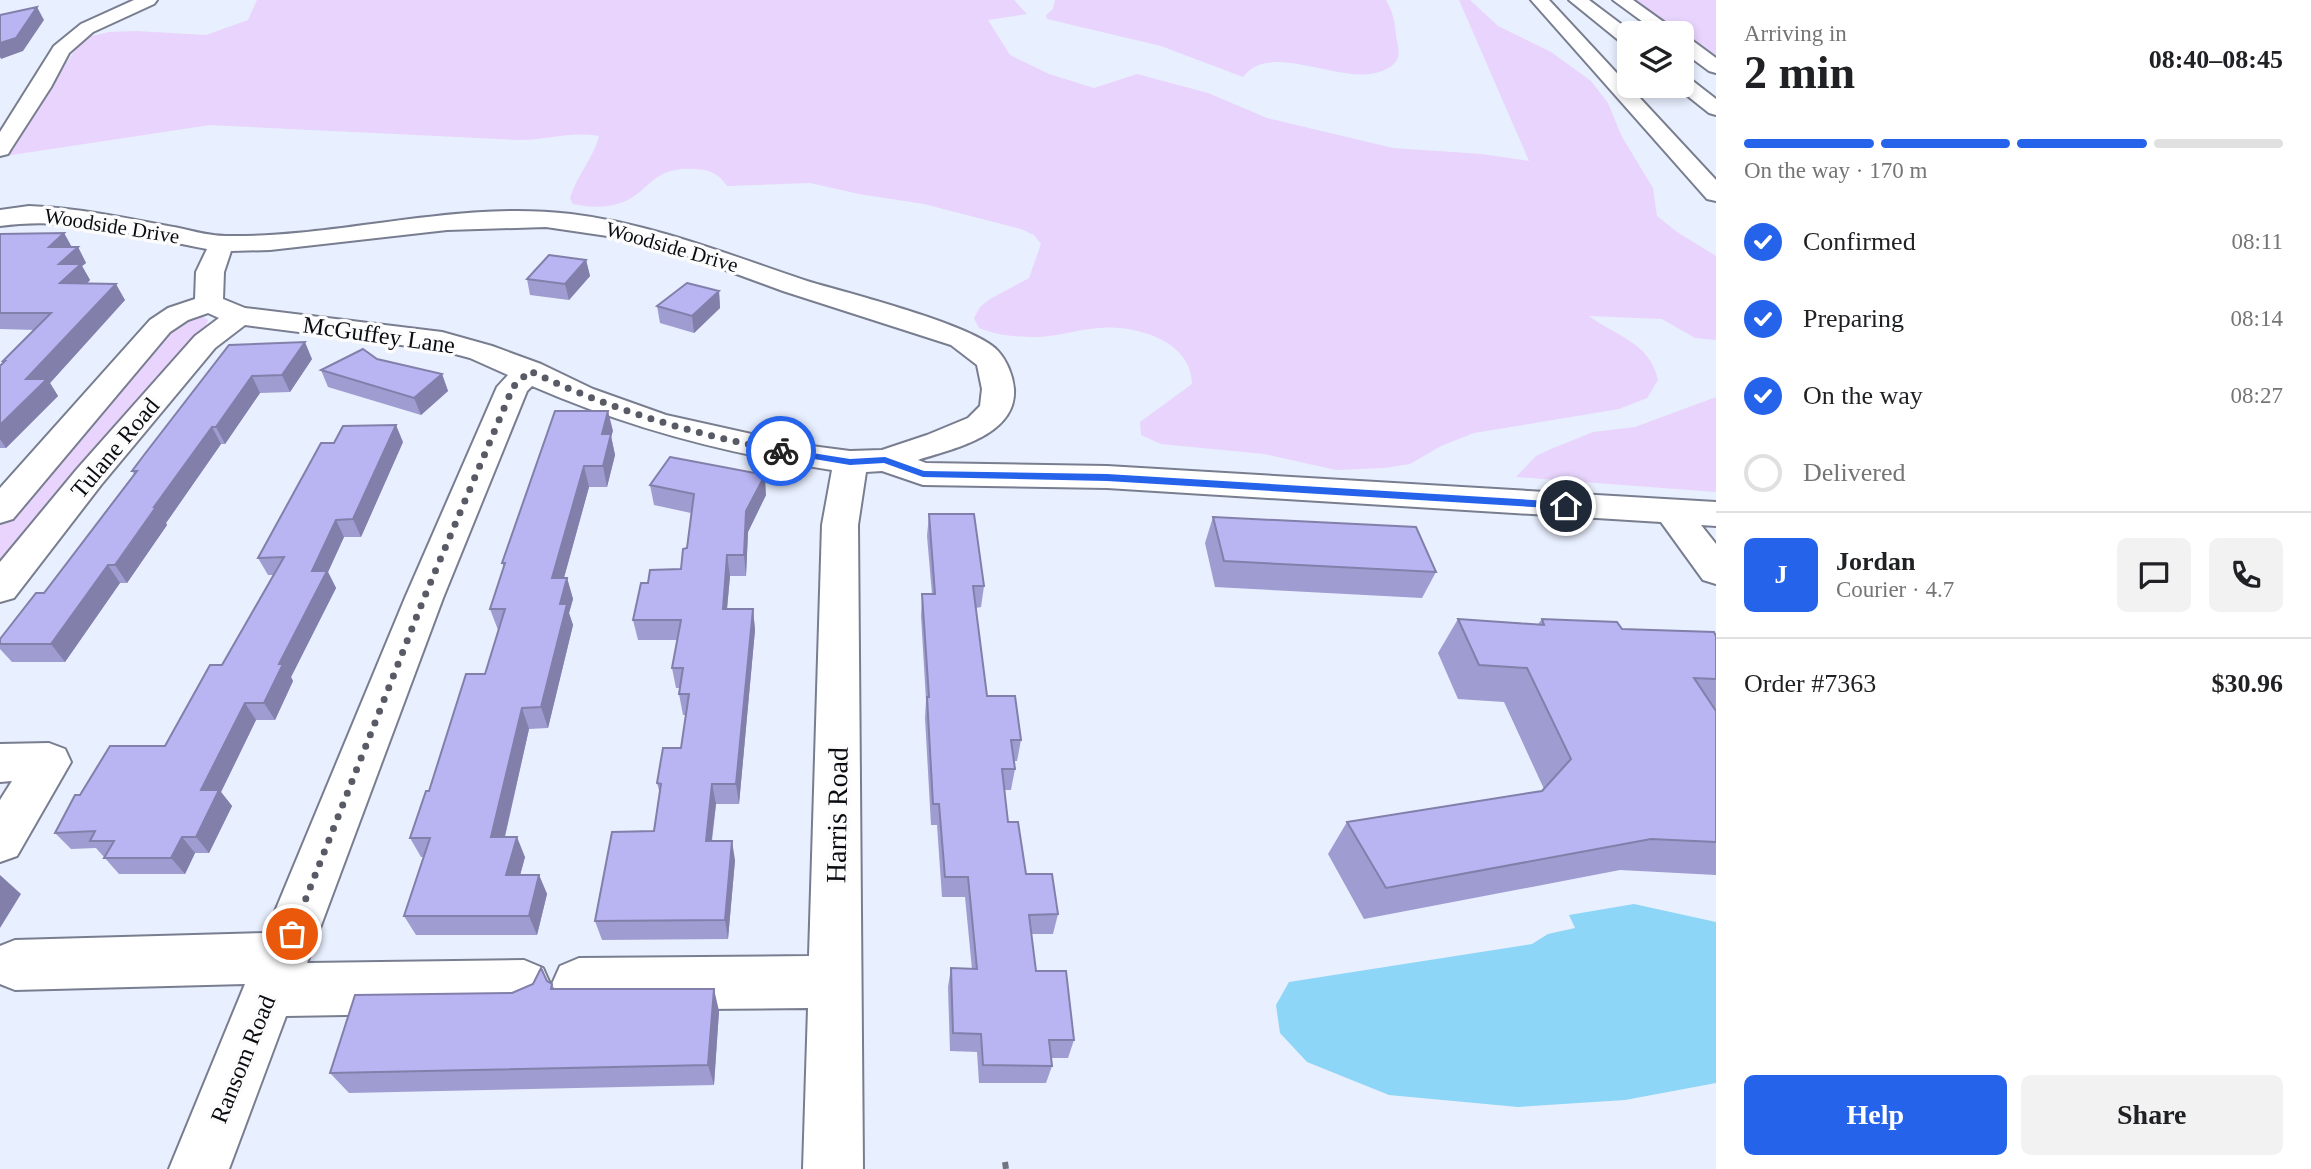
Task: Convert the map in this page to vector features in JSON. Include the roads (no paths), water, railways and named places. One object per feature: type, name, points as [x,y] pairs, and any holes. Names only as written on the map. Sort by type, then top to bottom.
[{"type":"main road","points":[[0,149],[66,45],[98,22],[148,0]]},
{"type":"main road","points":[[1540,0],[1716,194]]},
{"type":"main road","points":[[1578,0],[1617,30]]},
{"type":"main road","points":[[1622,0],[1653,21]]},
{"type":"main road","points":[[1694,51],[1716,67]]},
{"type":"main road","points":[[1694,92],[1716,109]]},
{"type":"main road","name":"Woodside Drive","points":[[0,218],[29,214],[68,215],[223,244],[270,242],[447,222],[546,219],[584,224],[691,248],[793,285],[961,340],[987,356],[998,380],[998,397],[989,418],[973,427],[868,461]]},
{"type":"main road","points":[[223,244],[210,267],[207,292],[224,309]]},
{"type":"main road","name":"McGuffey Lane","points":[[224,309],[442,341],[530,371],[582,396],[657,423],[776,450],[868,461],[923,474],[1107,477],[1716,514]]},
{"type":"main road","name":"Tulane Road","points":[[0,510],[160,326],[185,311],[224,309]]},
{"type":"main road","name":"Tulane Road","points":[[0,588],[89,477],[205,342],[224,309]]},
{"type":"main road","name":"Ransom Road","points":[[199,1169],[424,598],[507,399],[513,387],[530,371]]},
{"type":"main road","name":"Harris Road","points":[[833,1169],[840,524],[868,461]]},
{"type":"main road","points":[[1672,512],[1716,571]]},
{"type":"main road","points":[[0,763],[49,762],[0,841]]},
{"type":"main road","points":[[15,965],[524,986]]},
{"type":"main road","points":[[579,984],[835,982]]},
{"type":"water","points":[[1634,904],[1716,922],[1716,1083],[1625,1100],[1518,1107],[1389,1095],[1307,1062],[1280,1033],[1276,1005],[1289,982],[1532,944],[1548,934],[1575,928],[1569,915]]}]
